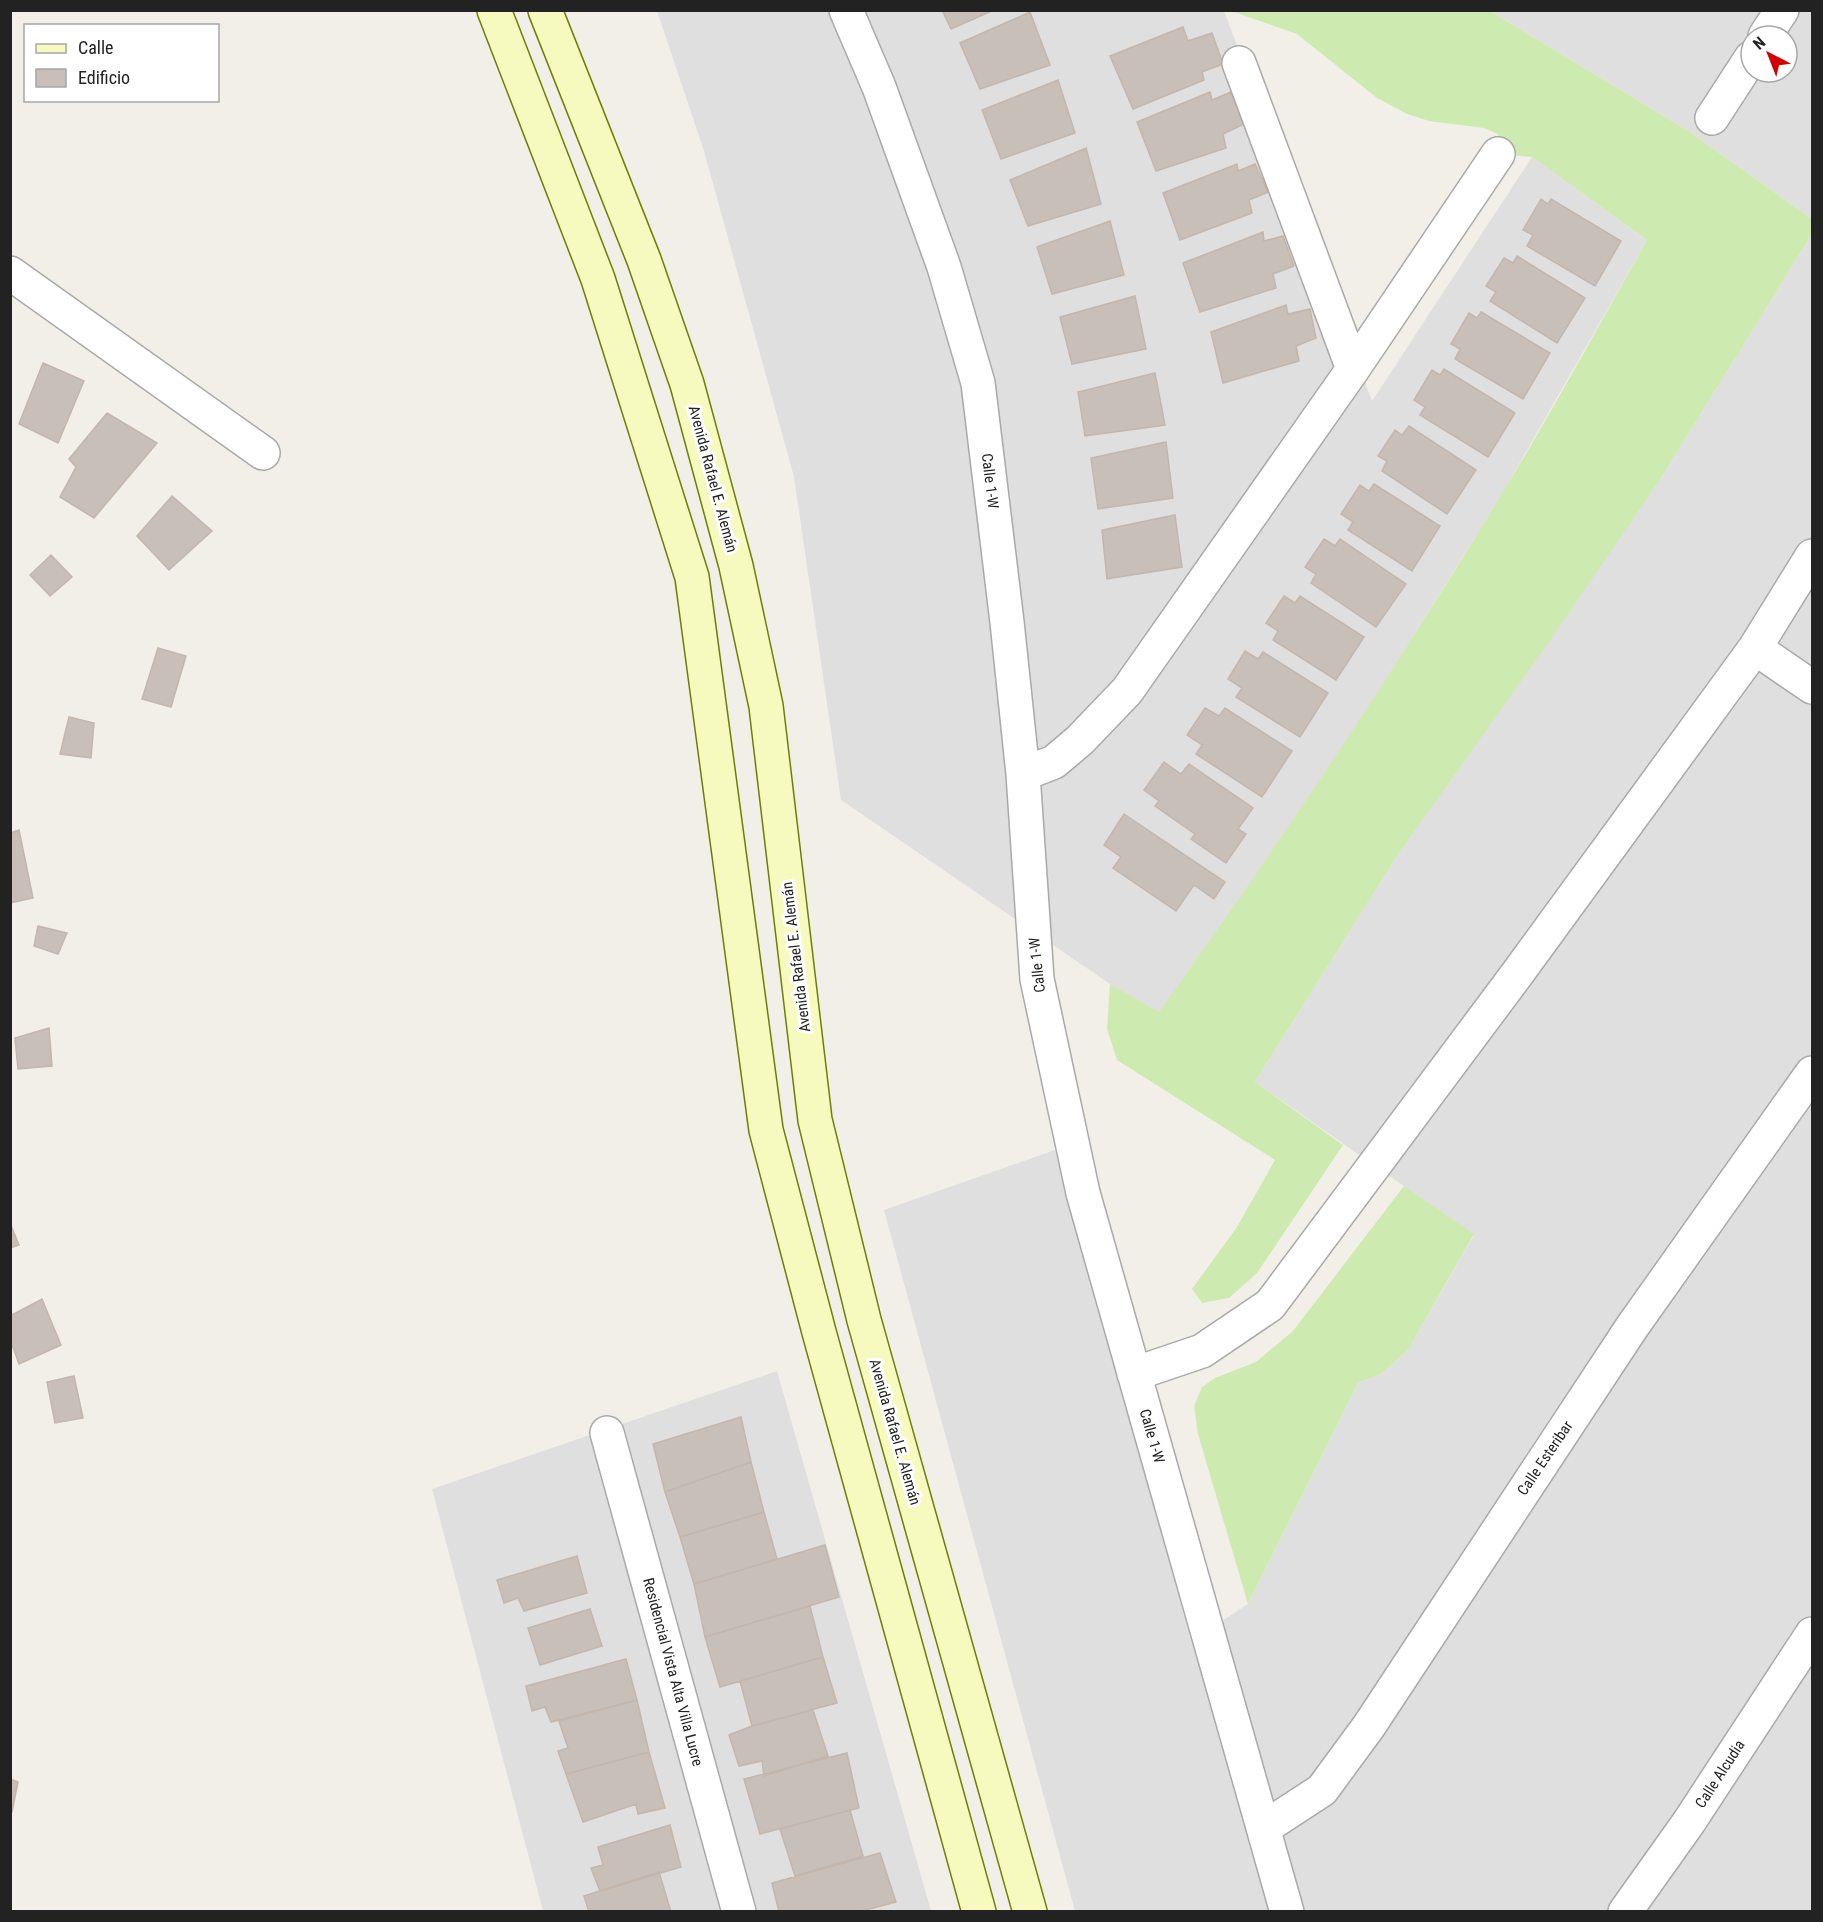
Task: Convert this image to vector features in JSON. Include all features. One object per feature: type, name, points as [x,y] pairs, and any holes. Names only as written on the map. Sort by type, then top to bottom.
[{"type":"main road","points":[[494,10],[598,279],[692,578],[766,1130],[819,1332],[979,1911]]},
{"type":"main road","name":"Avenida Rafael E. Alemán","points":[[545,10],[644,260],[687,384],[736,566],[766,706],[815,1120],[864,1320],[1030,1911]]},
{"type":"street","name":"Calle 1-W","points":[[846,10],[879,87],[944,267],[978,383],[1023,774],[1037,979],[1083,1193],[1287,1911]]},
{"type":"street","points":[[1773,24],[1782,10]]},
{"type":"street","points":[[1239,63],[1353,369]]},
{"type":"street","points":[[1712,118],[1739,76]]},
{"type":"street","points":[[1023,774],[1054,762],[1080,740],[1127,691],[1353,369],[1498,154]]},
{"type":"street","points":[[10,273],[263,453]]},
{"type":"street","points":[[1134,1374],[1202,1351],[1270,1305],[1517,974],[1755,648],[1812,556]]},
{"type":"street","points":[[1755,648],[1812,687]]},
{"type":"street","name":"Calle Esteribar","points":[[1264,1828],[1322,1790],[1370,1726],[1632,1327],[1812,1073]]},
{"type":"street","name":"Residencial Vista Alta Villa Lucre","points":[[607,1433],[739,1911]]},
{"type":"street","name":"Calle Alcudia","points":[[1625,1911],[1696,1812],[1812,1634]]},
{"type":"shaded area","points":[[657,11],[1224,11],[1372,401],[1532,157],[1647,240],[1502,494],[1370,706],[1249,886],[1159,1013],[1110,984],[841,800],[794,477],[704,151]]},
{"type":"shaded area","points":[[1490,11],[1812,11],[1812,219],[1690,132]]},
{"type":"shaded area","points":[[1812,234],[1812,1911],[1075,1911],[884,1210],[1055,1150],[1191,1641],[1248,1604],[1358,1383],[1381,1374],[1408,1350],[1474,1235],[1255,1082],[1397,856],[1661,478]]},
{"type":"shaded area","points":[[777,1371],[931,1911],[543,1911],[432,1489]]},
{"type":"green space","points":[[1231,11],[1490,11],[1690,132],[1812,219],[1812,234],[1661,478],[1547,645],[1397,856],[1255,1082],[1343,1145],[1257,1273],[1229,1298],[1202,1303],[1192,1289],[1237,1227],[1275,1160],[1117,1060],[1107,1029],[1110,984],[1159,1012],[1292,821],[1461,561],[1539,432],[1647,240],[1532,157],[1498,154],[1498,134],[1484,128],[1429,121],[1407,114],[1377,98],[1297,34]]},
{"type":"green space","points":[[1404,1186],[1474,1234],[1408,1350],[1381,1374],[1358,1383],[1248,1604],[1198,1434],[1194,1406],[1202,1387],[1215,1378],[1256,1362],[1293,1331]]},
{"type":"building","points":[[942,10],[994,10],[951,29]]},
{"type":"building","points":[[1030,12],[1050,65],[980,89],[960,43]]},
{"type":"building","points":[[1183,27],[1188,41],[1212,33],[1223,64],[1202,72],[1204,80],[1133,109],[1110,56]]},
{"type":"building","points":[[1058,80],[1075,133],[1001,159],[982,110]]},
{"type":"building","points":[[1210,92],[1212,100],[1231,92],[1244,124],[1223,134],[1226,148],[1156,171],[1137,122]]},
{"type":"building","points":[[1086,148],[1101,204],[1028,226],[1010,180]]},
{"type":"building","points":[[1237,164],[1238,171],[1255,164],[1268,192],[1249,200],[1252,213],[1180,240],[1163,193]]},
{"type":"building","points":[[1541,199],[1548,204],[1551,199],[1621,241],[1595,286],[1527,246],[1533,235],[1523,230]]},
{"type":"building","points":[[1110,221],[1124,275],[1052,294],[1037,247]]},
{"type":"building","points":[[1263,232],[1264,241],[1283,236],[1294,266],[1273,274],[1276,288],[1200,312],[1183,263]]},
{"type":"building","points":[[1517,256],[1585,298],[1557,343],[1490,301],[1496,292],[1486,286],[1504,258],[1513,263]]},
{"type":"building","points":[[1135,296],[1146,349],[1072,364],[1060,317]]},
{"type":"building","points":[[1286,305],[1288,314],[1310,309],[1316,338],[1296,346],[1299,361],[1223,383],[1211,332]]},
{"type":"building","points":[[1481,312],[1550,353],[1523,399],[1455,359],[1460,349],[1451,344],[1469,313],[1477,318]]},
{"type":"building","points":[[43,363],[84,381],[58,443],[19,424]]},
{"type":"building","points":[[1444,369],[1515,413],[1488,457],[1420,415],[1425,407],[1414,400],[1432,370],[1440,375]]},
{"type":"building","points":[[1155,373],[1165,425],[1085,436],[1078,392]]},
{"type":"building","points":[[107,413],[157,443],[94,518],[60,497],[76,467],[69,459]]},
{"type":"building","points":[[1409,426],[1476,470],[1447,514],[1382,471],[1387,461],[1378,456],[1395,430],[1402,435]]},
{"type":"building","points":[[1166,442],[1173,498],[1098,509],[1091,458]]},
{"type":"building","points":[[1374,484],[1440,526],[1412,571],[1348,530],[1353,522],[1341,514],[1360,485],[1369,491]]},
{"type":"building","points":[[172,496],[212,531],[169,570],[137,536]]},
{"type":"building","points":[[1175,515],[1182,567],[1107,579],[1102,530]]},
{"type":"building","points":[[1324,539],[1335,546],[1340,539],[1406,584],[1376,627],[1311,583],[1316,574],[1305,567]]},
{"type":"building","points":[[51,555],[72,577],[50,596],[30,575]]},
{"type":"building","points":[[1284,596],[1295,603],[1300,596],[1364,637],[1336,680],[1273,640],[1278,631],[1266,623]]},
{"type":"building","points":[[158,648],[186,656],[171,707],[142,699]]},
{"type":"building","points":[[1245,651],[1258,659],[1263,652],[1328,693],[1300,737],[1236,697],[1242,688],[1228,679]]},
{"type":"building","points":[[1205,708],[1219,716],[1225,708],[1292,751],[1262,797],[1196,754],[1202,745],[1187,735]]},
{"type":"building","points":[[69,717],[94,723],[91,758],[60,754]]},
{"type":"building","points":[[1164,762],[1181,774],[1189,764],[1253,808],[1238,829],[1246,834],[1226,863],[1191,839],[1195,834],[1155,806],[1159,801],[1144,790]]},
{"type":"building","points":[[1124,814],[1225,882],[1214,899],[1194,885],[1176,911],[1113,868],[1121,857],[1104,845]]},
{"type":"building","points":[[19,830],[33,898],[10,903],[10,833]]},
{"type":"building","points":[[38,926],[67,933],[58,954],[34,946]]},
{"type":"building","points":[[49,1028],[52,1066],[18,1069],[15,1038]]},
{"type":"building","points":[[10,1223],[19,1245],[10,1248]]},
{"type":"building","points":[[42,1299],[61,1345],[19,1364],[10,1339],[10,1316]]},
{"type":"building","points":[[74,1376],[83,1418],[55,1423],[47,1382]]},
{"type":"building","points":[[741,1417],[751,1462],[665,1492],[653,1444]]},
{"type":"building","points":[[751,1462],[764,1512],[680,1537],[665,1492]]},
{"type":"building","points":[[764,1512],[777,1559],[694,1584],[680,1537]]},
{"type":"building","points":[[825,1545],[839,1597],[705,1637],[694,1584]]},
{"type":"building","points":[[577,1556],[587,1593],[524,1611],[518,1598],[504,1603],[497,1580]]},
{"type":"building","points":[[810,1606],[823,1657],[720,1687],[705,1637]]},
{"type":"building","points":[[590,1609],[602,1646],[540,1665],[528,1628]]},
{"type":"building","points":[[823,1657],[837,1703],[752,1726],[740,1681]]},
{"type":"building","points":[[626,1659],[637,1700],[551,1722],[545,1707],[532,1711],[526,1686]]},
{"type":"building","points":[[637,1700],[649,1752],[566,1774],[558,1751],[568,1748],[559,1721]]},
{"type":"building","points":[[813,1710],[828,1756],[764,1776],[762,1761],[739,1766],[729,1735],[752,1726]]},
{"type":"building","points":[[649,1752],[665,1808],[638,1814],[636,1804],[583,1822],[566,1774]]},
{"type":"building","points":[[847,1753],[859,1808],[760,1834],[744,1779]]},
{"type":"building","points":[[10,1779],[18,1782],[12,1812],[10,1812]]},
{"type":"building","points":[[850,1810],[863,1856],[795,1876],[780,1829]]},
{"type":"building","points":[[670,1825],[681,1867],[600,1891],[591,1868],[603,1865],[598,1847]]},
{"type":"building","points":[[880,1853],[896,1902],[858,1912],[779,1912],[772,1883]]},
{"type":"building","points":[[659,1872],[671,1912],[589,1912],[584,1896]]}]
